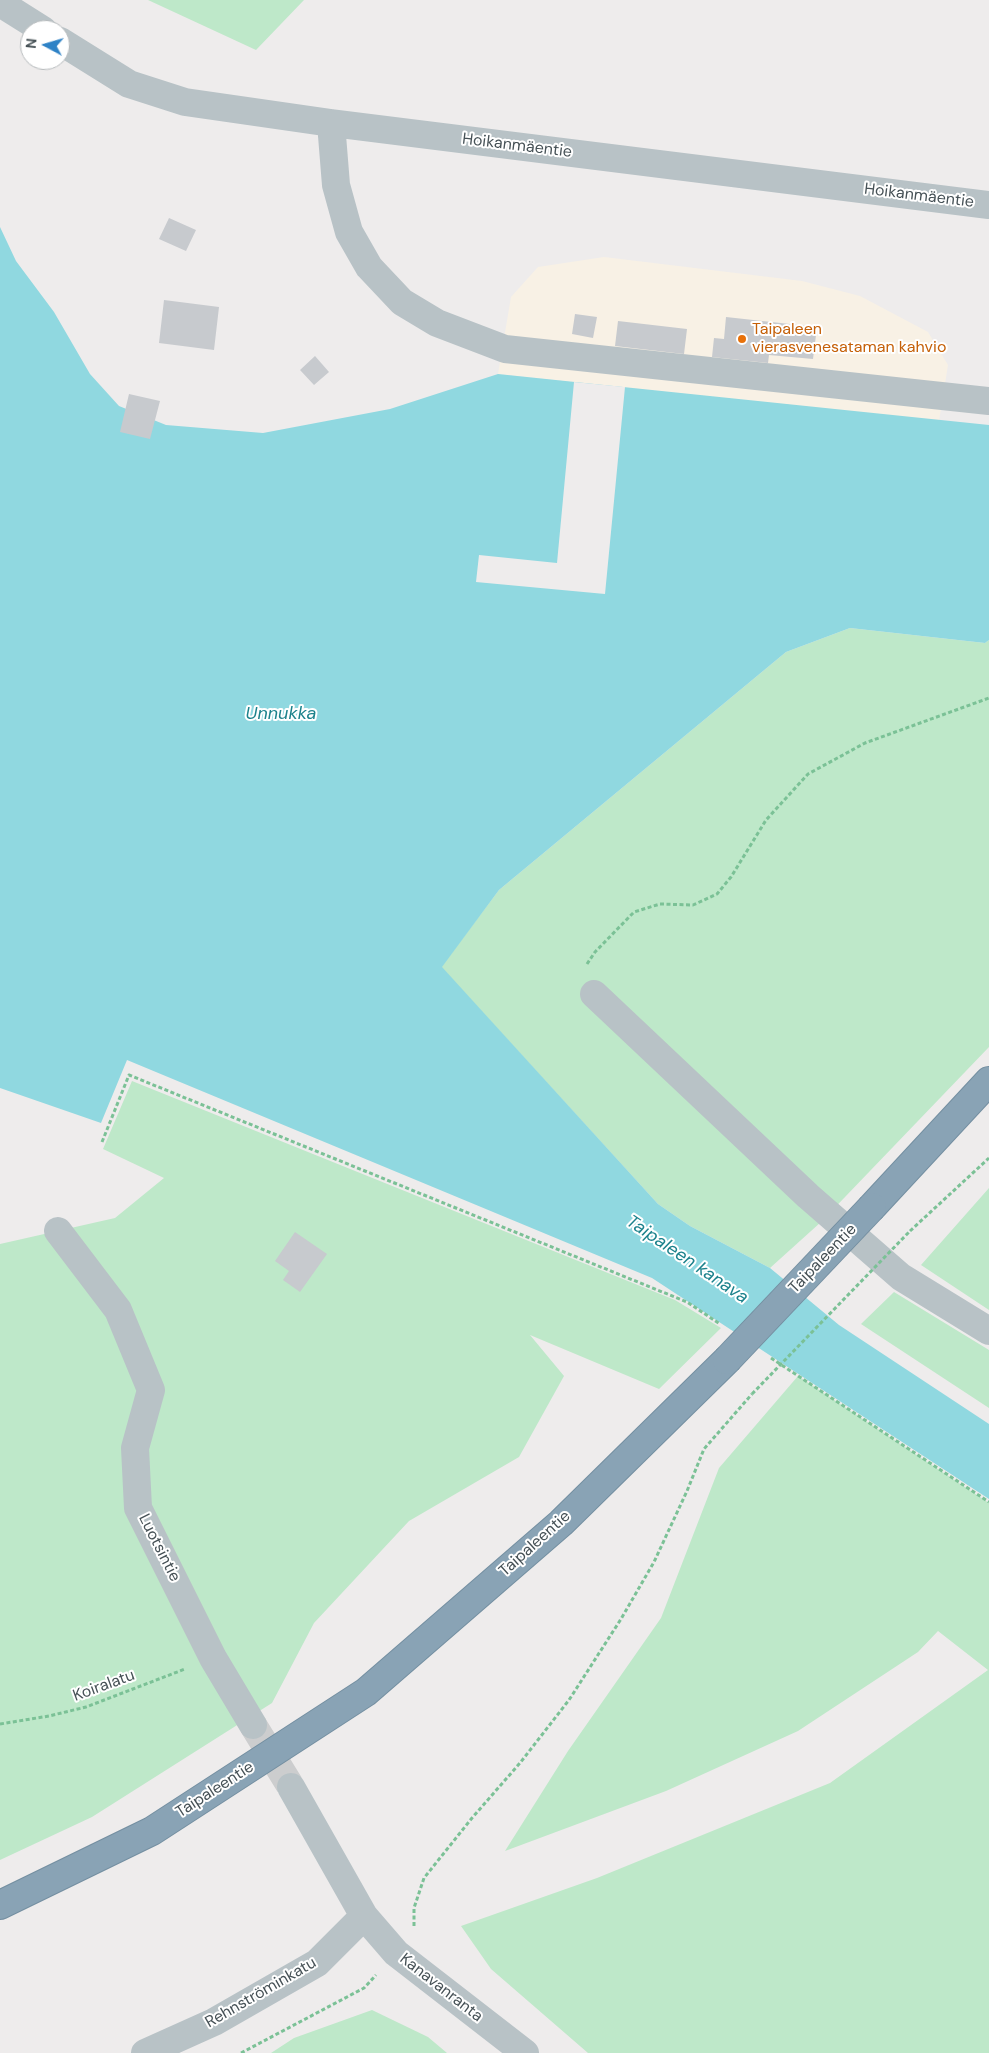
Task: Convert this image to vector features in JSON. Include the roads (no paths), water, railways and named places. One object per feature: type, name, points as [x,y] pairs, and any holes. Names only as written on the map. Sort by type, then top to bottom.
[{"type":"highway","name":"Taipaleentie","points":[[0,1905],[152,1831],[366,1692],[561,1523],[727,1360],[989,1081]]},
{"type":"street","points":[[0,3],[27,20]]},
{"type":"street","name":"Hoikanmäentie","points":[[70,47],[129,84],[185,102],[331,123],[989,205]]},
{"type":"street","points":[[331,123],[336,185],[349,232],[369,266],[402,302],[436,323],[505,348],[989,400]]},
{"type":"street","points":[[594,994],[794,1183],[901,1277],[989,1331]]},
{"type":"street","name":"Luotsintie","points":[[58,1231],[118,1310],[151,1390],[135,1448],[138,1508],[213,1658],[252,1726]]},
{"type":"street","points":[[291,1787],[364,1916]]},
{"type":"street","name":"Kanavanranta","points":[[364,1916],[396,1953],[525,2053]]},
{"type":"street","name":"Rehnströminkatu","points":[[145,2053],[214,2022],[316,1963],[364,1916]]},
{"type":"water","name":"Unnukka","points":[[0,227],[16,261],[54,312],[90,374],[119,406],[166,425],[263,433],[390,409],[498,374],[989,425],[989,640],[985,643],[850,628],[786,652],[499,890],[442,967],[658,1204],[690,1226],[770,1268],[839,1325],[989,1424],[989,1499],[652,1278],[127,1060],[101,1123],[0,1088]]},
{"type":"tunnel","points":[[253,1725],[291,1787]]},
{"type":"place","name":"Taipaleen vierasvenesataman kahvio","points":[[742,339]]},
{"type":"water label","name":"Taipaleen kanava","points":[[687,1260]]}]
